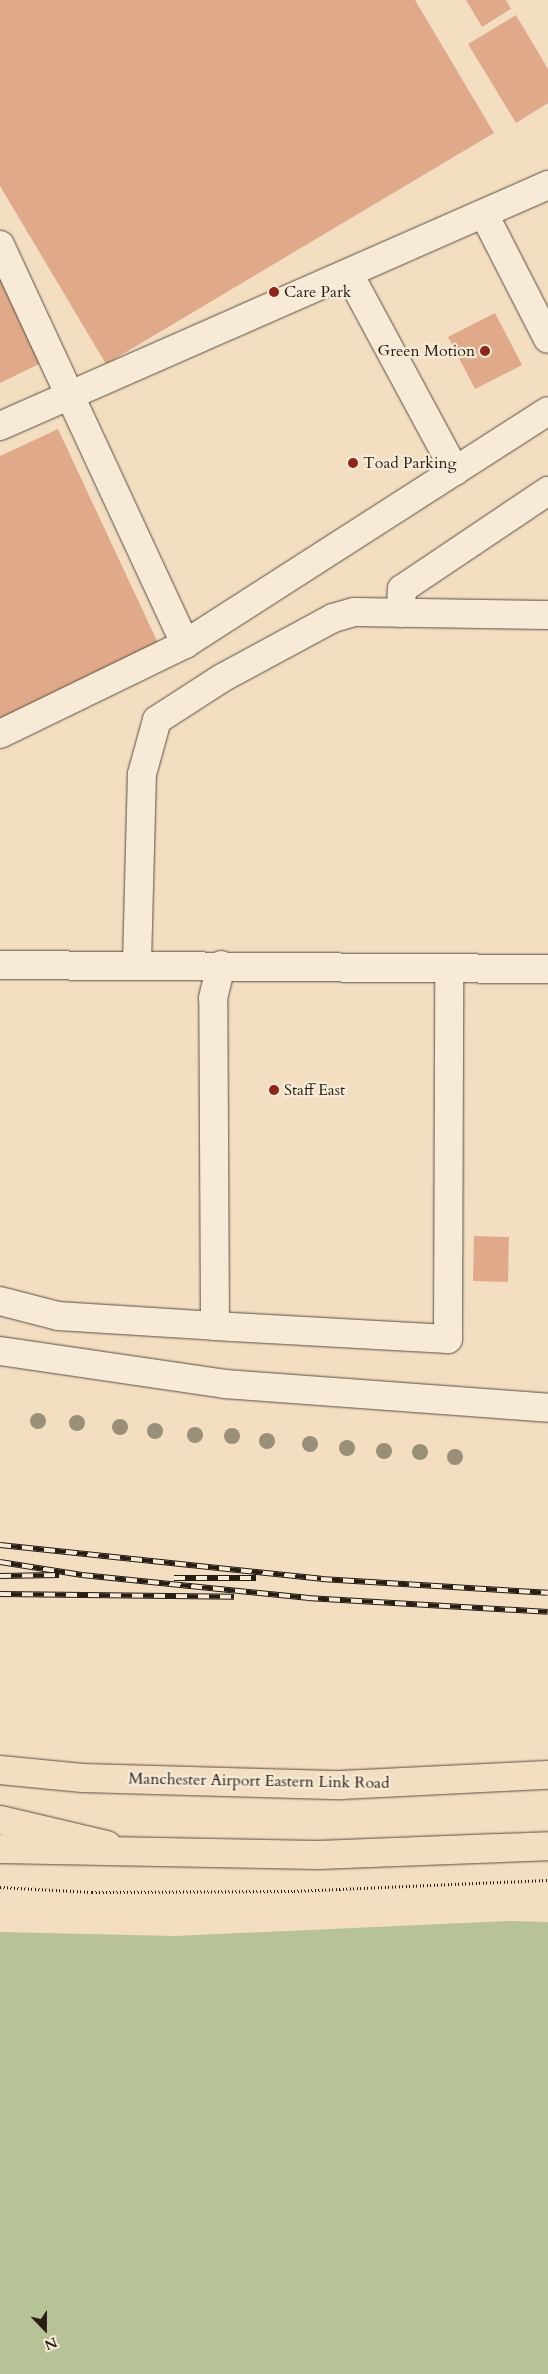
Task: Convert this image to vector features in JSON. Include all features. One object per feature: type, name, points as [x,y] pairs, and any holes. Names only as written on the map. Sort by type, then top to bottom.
[{"type":"main road","name":"Manchester Airport Eastern Link Road","points":[[0,1770],[83,1778],[341,1785],[548,1775]]},
{"type":"main road","points":[[0,1820],[138,1852]]},
{"type":"main road","points":[[0,1849],[318,1855],[548,1846]]},
{"type":"lane","points":[[0,426],[73,396],[548,185]]},
{"type":"lane","points":[[484,214],[548,339]]},
{"type":"lane","points":[[0,245],[73,396],[185,644]]},
{"type":"lane","points":[[349,274],[455,471]]},
{"type":"lane","points":[[0,734],[185,644],[548,411]]},
{"type":"lane","points":[[401,613],[402,589],[548,491]]},
{"type":"lane","points":[[137,963],[142,774],[157,720],[222,678],[333,618],[354,612],[548,615]]},
{"type":"lane","points":[[0,964],[137,963],[548,969]]},
{"type":"lane","points":[[215,1326],[213,998],[221,965]]},
{"type":"lane","points":[[0,1301],[58,1316],[448,1339],[449,968]]},
{"type":"lane","points":[[0,1351],[225,1384],[548,1408]]},
{"type":"path","points":[[0,1887],[92,1892],[284,1891],[548,1880]]},
{"type":"green space","points":[[507,1921],[548,1922],[548,2374],[0,2374],[0,1932],[175,1936]]},
{"type":"building","points":[[0,0],[415,0],[494,133],[106,364],[0,186]]},
{"type":"building","points":[[466,0],[506,0],[511,9],[482,27]]},
{"type":"building","points":[[516,15],[548,69],[548,103],[516,123],[468,44]]},
{"type":"building","points":[[0,276],[41,363],[0,383]]},
{"type":"building","name":"Green Motion","points":[[495,313],[522,365],[475,389],[448,337]]},
{"type":"building","points":[[58,429],[158,643],[0,718],[0,456]]},
{"type":"building","points":[[474,1236],[509,1237],[508,1282],[473,1281]]},
{"type":"railway","points":[[0,1545],[321,1579],[548,1593]]},
{"type":"railway","points":[[0,1562],[82,1575],[307,1598],[548,1612]]},
{"type":"railway","points":[[0,1576],[59,1575]]},
{"type":"railway","points":[[174,1578],[256,1578]]},
{"type":"railway","points":[[0,1594],[234,1597]]},
{"type":"place","name":"Care Park","points":[[274,292]]},
{"type":"place","name":"Green Motion","points":[[485,351]]},
{"type":"place","name":"Toad Parking","points":[[353,463]]},
{"type":"place","name":"Staff East","points":[[274,1090]]}]
